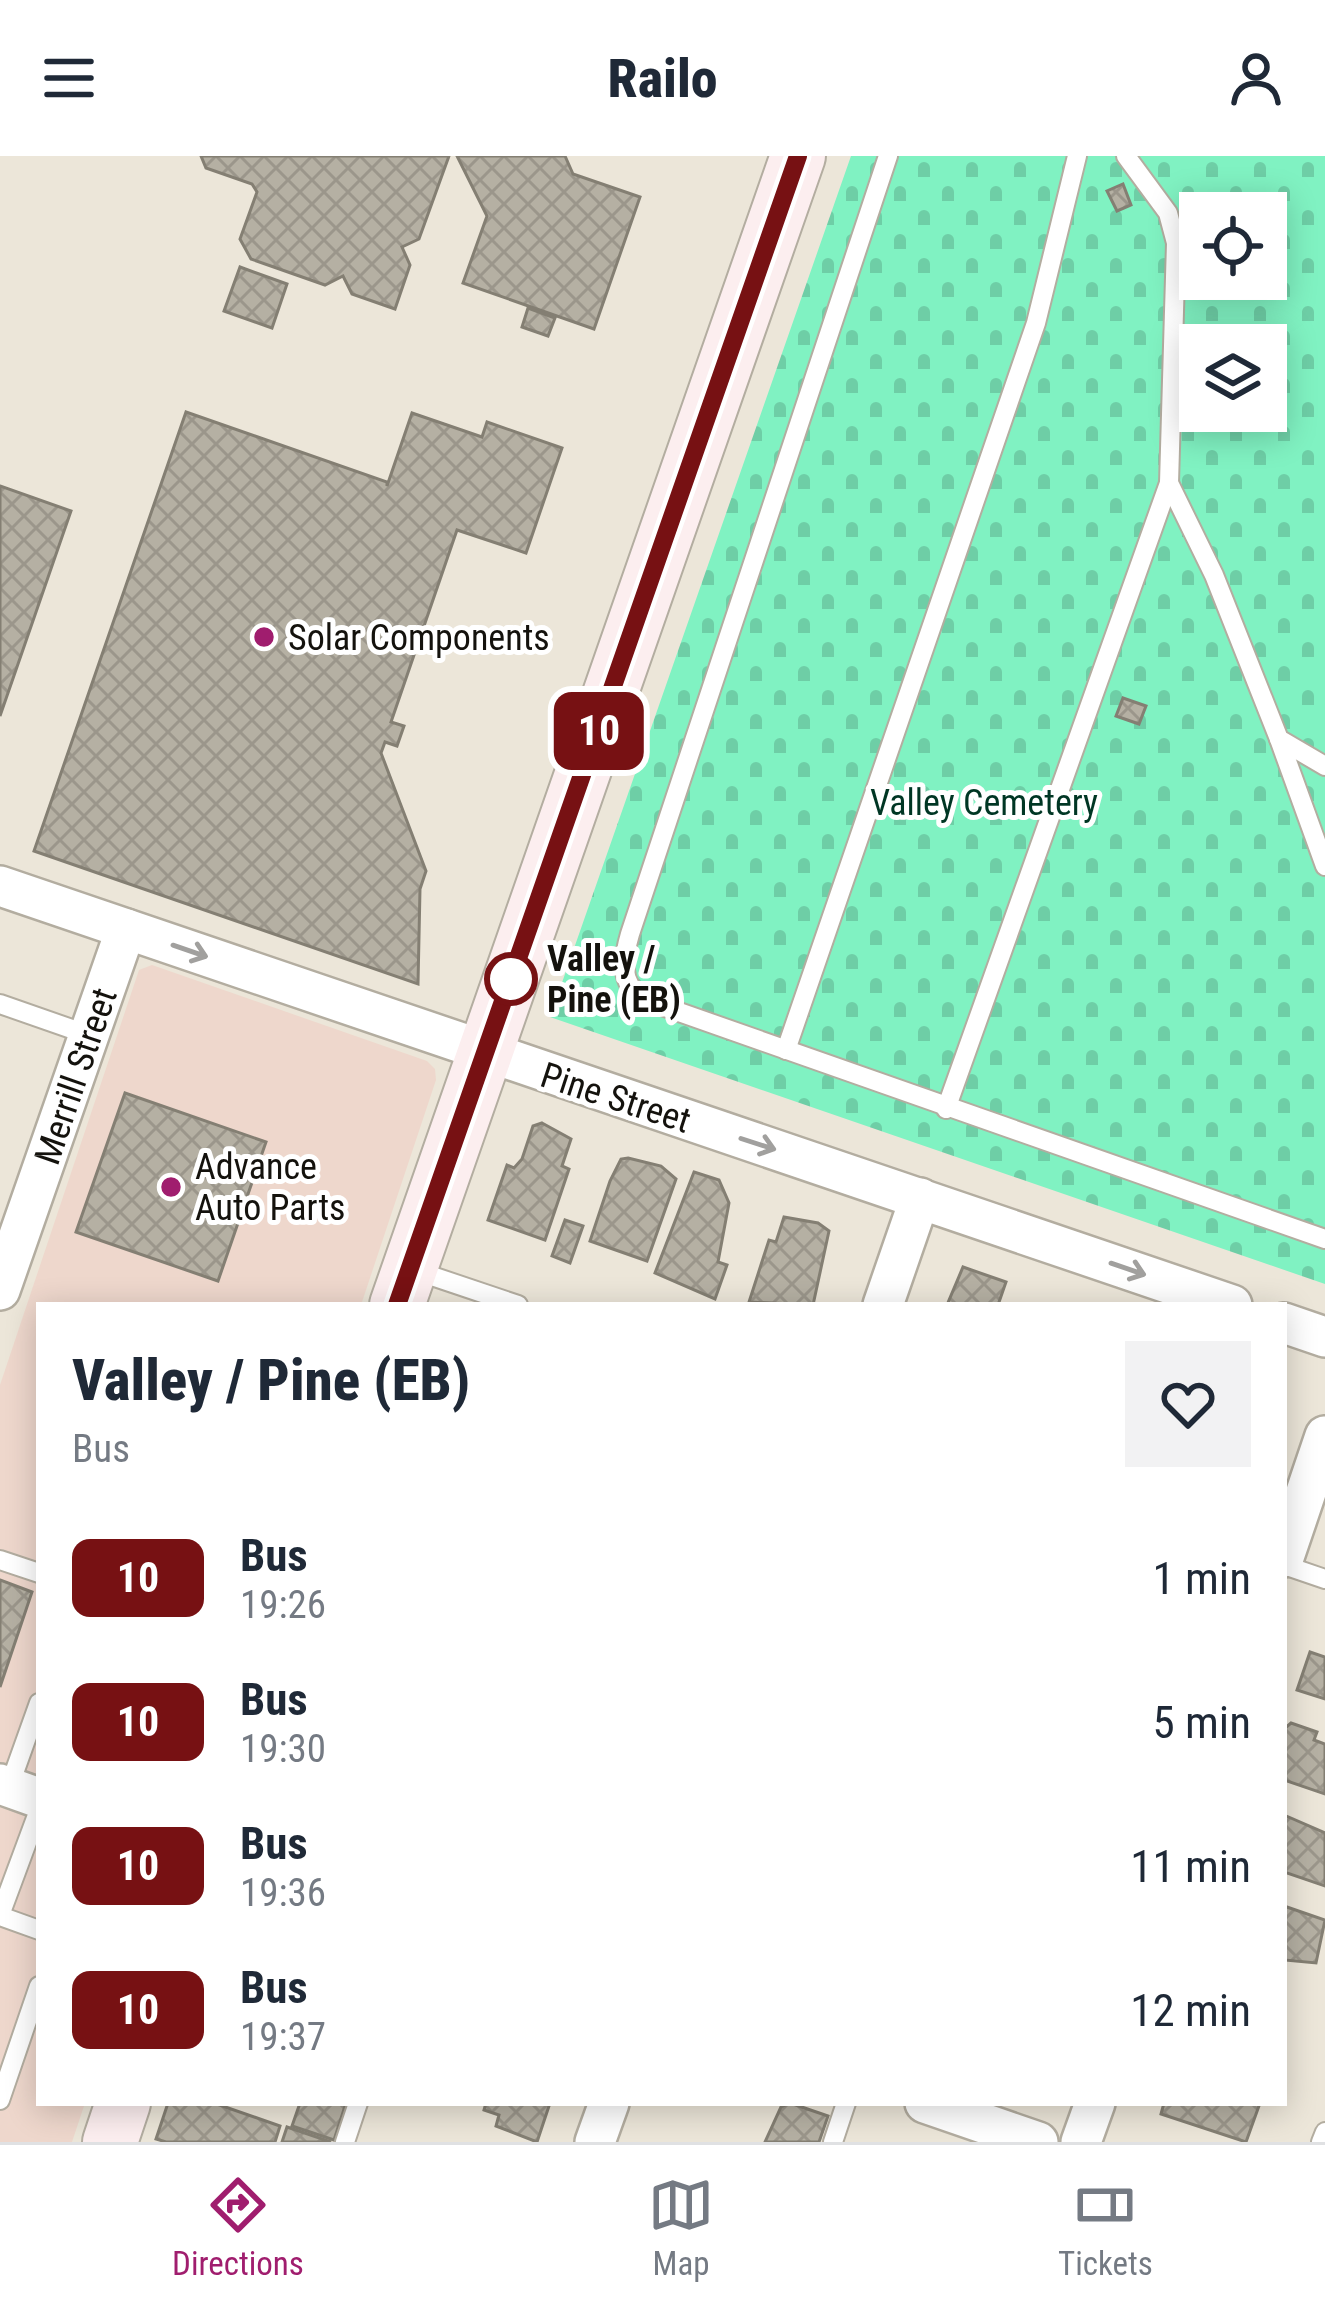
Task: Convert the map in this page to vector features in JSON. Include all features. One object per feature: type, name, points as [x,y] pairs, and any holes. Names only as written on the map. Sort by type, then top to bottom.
[{"type":"main road","points":[[403,1287],[798,156]]},
{"type":"main road","points":[[110,2142],[122,2106]]},
{"type":"street","name":"Pine Street","points":[[0,886],[1223,1302]]},
{"type":"street","name":"Merrill Street","points":[[0,1290],[11,1227],[89,1035],[126,929]]},
{"type":"street","points":[[884,1302],[920,1198]]},
{"type":"street","points":[[1287,1324],[1325,1337]]},
{"type":"street","points":[[1287,1552],[1325,1436]]},
{"type":"street","points":[[596,2142],[608,2106]]},
{"type":"street","points":[[934,2106],[1038,2142]]},
{"type":"street","points":[[1081,2142],[1094,2106]]},
{"type":"lane","points":[[888,156],[623,956],[625,977],[642,999],[1325,1239]]},
{"type":"lane","points":[[786,1050],[1036,323],[1077,156]]},
{"type":"lane","points":[[946,1108],[1169,483],[1176,243],[1168,213],[1126,156]]},
{"type":"lane","points":[[1169,483],[1214,575],[1325,866]]},
{"type":"lane","points":[[1279,739],[1325,766]]},
{"type":"lane","points":[[0,1004],[89,1035]]},
{"type":"lane","points":[[403,1287],[499,1302]]},
{"type":"lane","points":[[0,1560],[36,1572]]},
{"type":"lane","points":[[1287,1562],[1325,1580]]},
{"type":"lane","points":[[36,1718],[0,1916],[36,1929]]},
{"type":"lane","points":[[0,2100],[36,1995]]},
{"type":"lane","points":[[345,2142],[357,2106]]},
{"type":"lane","points":[[833,2142],[846,2106]]},
{"type":"lane","points":[[1322,2142],[1325,2132]]},
{"type":"shaded area","points":[[152,965],[427,1061],[435,1069],[436,1080],[362,1302],[36,1302],[36,2106],[84,2106],[72,2142],[0,2142],[0,1385],[139,970]]},
{"type":"green space","name":"Valley Cemetery","points":[[851,156],[1325,156],[1325,1284],[550,1017]]},
{"type":"building","points":[[201,156],[449,156],[419,239],[402,247],[410,265],[395,309],[352,294],[343,276],[325,285],[251,259],[240,239],[257,192],[252,184],[206,168]]},
{"type":"building","points":[[457,156],[565,156],[573,174],[640,197],[594,329],[463,283],[487,216]]},
{"type":"building","points":[[1123,184],[1131,205],[1117,211],[1107,191]]},
{"type":"building","points":[[240,267],[287,284],[272,328],[224,311]]},
{"type":"building","points":[[528,308],[555,318],[548,336],[522,327]]},
{"type":"building","name":"Solar Components","points":[[186,412],[387,482],[387,486],[412,413],[482,437],[487,422],[562,448],[526,553],[457,530],[391,722],[404,726],[397,746],[385,742],[381,753],[426,871],[420,889],[418,984],[34,851]]},
{"type":"building","points":[[0,486],[71,511],[0,716]]},
{"type":"building","points":[[1123,698],[1146,706],[1139,724],[1116,716]]},
{"type":"building","name":"Advance Auto Parts","points":[[125,1093],[266,1142],[218,1281],[76,1232]]},
{"type":"building","points":[[542,1123],[571,1139],[562,1166],[569,1169],[545,1240],[488,1220],[507,1165],[514,1168],[522,1159],[533,1126]]},
{"type":"building","points":[[621,1159],[661,1166],[676,1179],[647,1261],[590,1241],[610,1181]]},
{"type":"building","points":[[694,1172],[719,1180],[729,1203],[718,1262],[727,1265],[715,1299],[655,1273]]},
{"type":"building","points":[[784,1217],[818,1223],[829,1231],[814,1302],[749,1302],[769,1240],[776,1242]]},
{"type":"building","points":[[565,1220],[583,1226],[570,1263],[552,1256]]},
{"type":"building","points":[[963,1267],[1006,1282],[999,1302],[948,1302]]},
{"type":"building","points":[[0,1580],[32,1592],[0,1687]]},
{"type":"building","points":[[1310,1652],[1325,1657],[1325,1699],[1297,1690]]},
{"type":"building","points":[[1291,1723],[1317,1732],[1314,1740],[1325,1744],[1325,1794],[1287,1781],[1287,1726]]},
{"type":"building","points":[[1287,1816],[1325,1833],[1325,1886],[1287,1873]]},
{"type":"building","points":[[1287,1907],[1325,1920],[1316,1963],[1287,1960]]},
{"type":"building","points":[[167,2106],[223,2106],[280,2126],[275,2142],[156,2139]]},
{"type":"building","points":[[299,2106],[345,2106],[334,2140],[292,2126]]},
{"type":"building","points":[[485,2106],[549,2106],[537,2142],[496,2126],[499,2115],[484,2110]]},
{"type":"building","points":[[799,2106],[828,2116],[819,2142],[765,2142],[781,2107]]},
{"type":"building","points":[[1163,2106],[1259,2106],[1246,2142],[1161,2114]]},
{"type":"building","points":[[287,2127],[331,2142],[282,2142]]},
{"type":"bus line","name":"10","points":[[398,1302],[798,156]]},
{"type":"place","name":"Solar Components","points":[[264,637]]},
{"type":"place","name":"Valley / Pine (EB)","points":[[511,979]]},
{"type":"place","name":"Advance Auto Parts","points":[[171,1187]]}]
